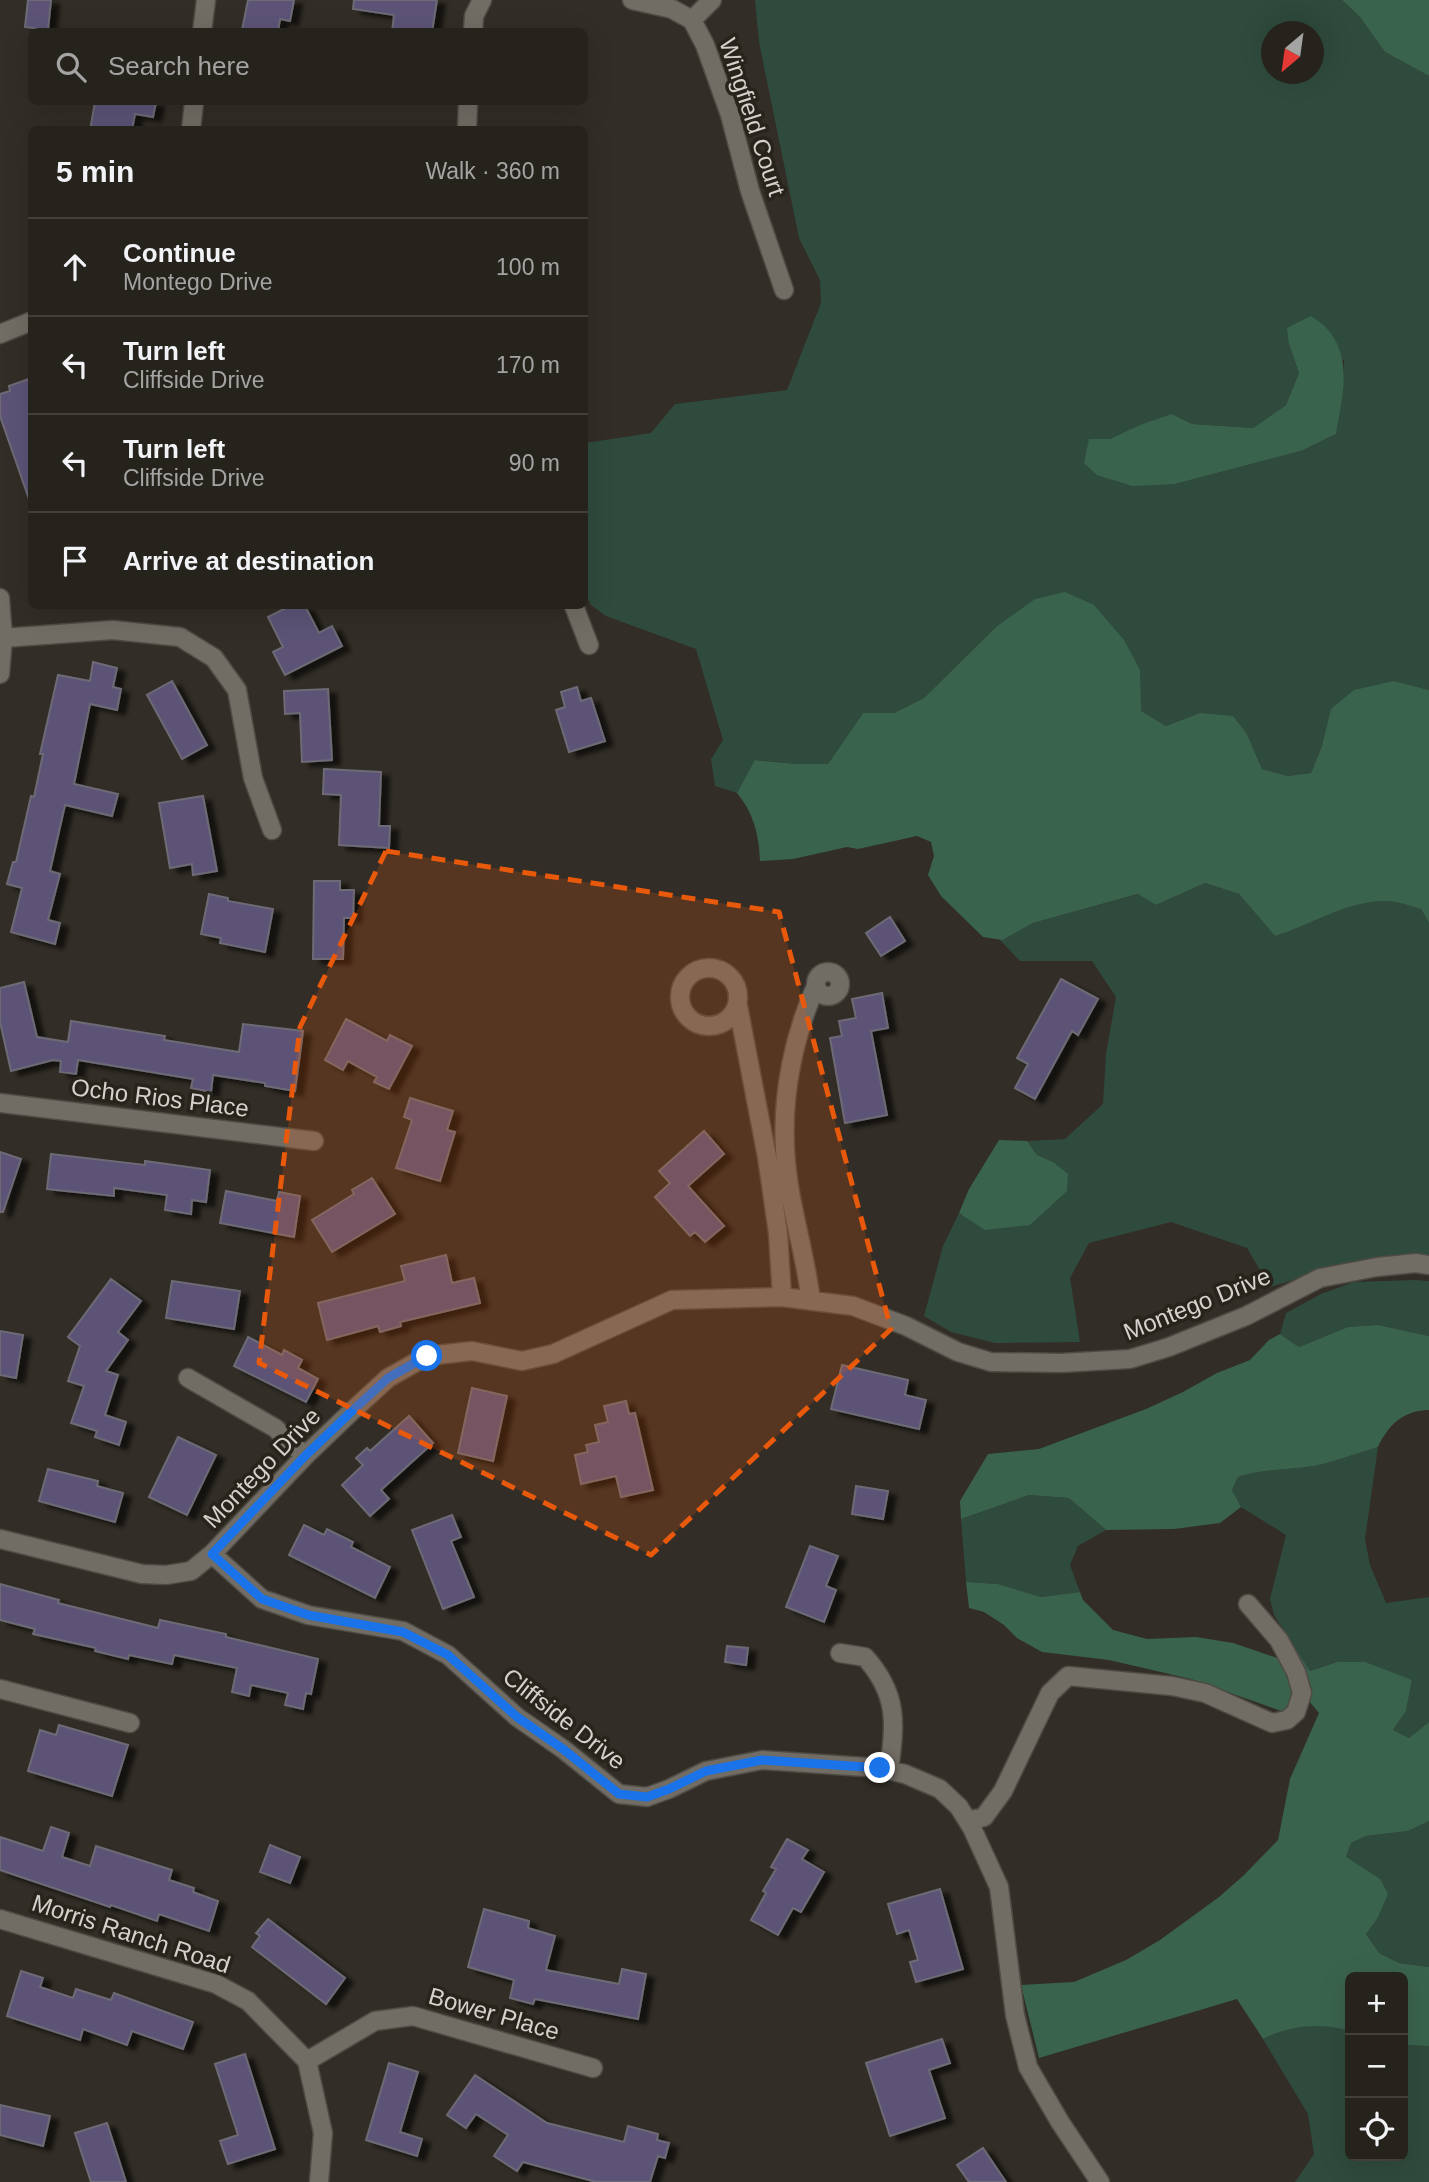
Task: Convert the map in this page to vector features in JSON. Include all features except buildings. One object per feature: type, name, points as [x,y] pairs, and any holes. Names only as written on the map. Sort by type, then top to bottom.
[{"type":"street","points":[[202,28],[206,0]]},
{"type":"street","points":[[473,28],[474,16],[482,0]]},
{"type":"street","name":"Wingfield Court","points":[[632,0],[672,9],[692,20],[705,45],[730,115],[750,191],[784,290]]},
{"type":"street","points":[[692,20],[712,0]]},
{"type":"street","points":[[191,126],[194,105]]},
{"type":"street","points":[[467,126],[468,105]]},
{"type":"street","points":[[0,334],[28,323]]},
{"type":"street","points":[[0,598],[3,638],[0,674]]},
{"type":"street","points":[[575,609],[589,645]]},
{"type":"street","points":[[3,638],[113,630],[180,637],[214,658],[237,690],[253,778],[272,830]]},
{"type":"street","points":[[811,1301],[785,1148],[788,1077],[816,986]]},
{"type":"street","points":[[738,1006],[767,1157],[778,1233],[782,1297]]},
{"type":"street","name":"Ocho Rios Place","points":[[0,1103],[314,1142]]},
{"type":"street","name":"Montego Drive","points":[[0,1539],[142,1573],[166,1575],[191,1571],[212,1554],[305,1456],[388,1378],[427,1356],[472,1351],[522,1360],[553,1354],[672,1300],[782,1297],[853,1306],[906,1326],[958,1352],[991,1362],[1061,1363],[1130,1359],[1169,1347],[1246,1316],[1320,1278],[1377,1267],[1416,1263],[1429,1265]]},
{"type":"street","points":[[188,1378],[275,1428],[305,1456]]},
{"type":"street","name":"Cliffside Drive","points":[[212,1554],[262,1599],[308,1615],[403,1632],[448,1655],[517,1717],[563,1749],[619,1794],[647,1797],[706,1771],[762,1760],[889,1770],[940,1789],[959,1807],[968,1821],[999,1887],[1015,2015],[1028,2067],[1060,2123],[1100,2182]]},
{"type":"street","points":[[968,1821],[984,1817],[1003,1791],[1050,1693],[1068,1676],[1172,1686],[1205,1693],[1272,1723],[1287,1720],[1296,1712],[1302,1693],[1296,1672],[1279,1640],[1248,1604]]},
{"type":"street","points":[[840,1653],[865,1657],[890,1696],[895,1727],[889,1770]]},
{"type":"street","points":[[0,1689],[130,1723]]},
{"type":"street","name":"Morris Ranch Road","points":[[0,1919],[216,1984],[248,2001],[307,2061]]},
{"type":"street","name":"Bower Place","points":[[307,2061],[375,2021],[413,2016],[593,2068]]},
{"type":"street","points":[[307,2061],[323,2133],[319,2182]]},
{"type":"highlighted area","points":[[386,851],[779,912],[891,1329],[651,1555],[259,1363],[300,1027]]},
{"type":"green space","points":[[755,0],[1342,0],[1360,17],[1385,52],[1429,76],[1429,690],[1394,681],[1322,746],[1311,773],[1288,776],[1262,769],[1247,734],[1200,713],[1166,726],[1140,711],[1140,670],[996,627],[924,698],[894,713],[863,713],[828,764],[756,760],[737,793],[715,786],[711,759],[723,740],[696,649],[606,616],[591,605],[588,599],[588,443],[651,433],[675,404],[787,390],[821,303],[820,280],[799,238],[759,42]],"holes":[[[1289,344],[1344,360],[1342,400],[1336,434],[1301,451],[1175,484],[1089,439],[1110,439],[1172,414],[1192,424],[1253,428],[1286,405],[1299,373]]]},
{"type":"green space","points":[[1342,0],[1429,0],[1429,76],[1385,52],[1360,17]]},
{"type":"green space","points":[[1311,316],[1325,327],[1341,354],[1342,401],[1336,434],[1301,451],[1175,484],[1132,486],[1097,475],[1084,463],[1089,439],[1110,439],[1172,414],[1192,424],[1253,428],[1286,405],[1299,373],[1289,344],[1287,328]]},
{"type":"green space","points":[[1065,592],[1094,605],[1124,640],[1140,670],[1141,711],[1166,726],[1200,713],[1233,716],[1247,734],[1262,769],[1288,776],[1311,773],[1322,746],[1331,709],[1354,690],[1394,681],[1429,690],[1429,923],[1421,909],[1398,902],[1370,902],[1275,936],[1239,894],[1205,883],[1156,905],[1138,894],[1033,923],[1002,940],[983,937],[941,896],[928,875],[934,856],[931,842],[917,836],[858,849],[847,847],[793,859],[760,861],[754,825],[748,809],[737,793],[755,760],[828,764],[863,713],[894,713],[924,698],[996,627],[1035,599]]},
{"type":"green space","points":[[1205,883],[1239,894],[1275,936],[1370,902],[1393,901],[1421,909],[1429,923],[1429,1255],[1389,1255],[1368,1259],[1270,1287],[1247,1248],[1171,1222],[1089,1243],[1070,1278],[1080,1342],[995,1343],[951,1332],[924,1316],[943,1246],[959,1213],[970,1219],[1030,1225],[1040,1215],[1053,1162],[1037,1155],[1027,1141],[1065,1139],[1103,1104],[1106,1054],[1116,997],[1092,961],[1020,961],[1000,940],[1033,923],[1139,894],[1156,905]]},
{"type":"green space","points":[[999,1140],[1027,1141],[1037,1155],[1053,1162],[1068,1174],[1067,1191],[1030,1225],[985,1230],[959,1213],[969,1189]]},
{"type":"green space","points":[[1429,1281],[1429,1336],[1378,1325],[1348,1327],[1299,1347],[1280,1334],[1286,1313],[1321,1294],[1354,1282]]},
{"type":"green space","points":[[1378,1325],[1429,1336],[1429,1410],[1412,1413],[1398,1420],[1378,1447],[1314,1466],[1238,1477],[1232,1490],[1241,1507],[1220,1523],[1174,1529],[1106,1530],[1069,1498],[1029,1495],[961,1519],[960,1501],[988,1454],[1039,1449],[1146,1409],[1217,1373],[1250,1360],[1269,1340],[1280,1334],[1299,1347],[1348,1327]]},
{"type":"green space","points":[[1378,1447],[1365,1539],[1370,1565],[1386,1603],[1429,1597],[1429,1722],[1409,1738],[1393,1730],[1406,1711],[1412,1680],[1337,1662],[1310,1671],[1274,1615],[1270,1599],[1286,1535],[1241,1507],[1232,1490],[1238,1477],[1247,1474],[1314,1466]]},
{"type":"green space","points":[[1029,1495],[1069,1498],[1106,1530],[1078,1546],[1070,1565],[1080,1592],[1041,1597],[998,1584],[966,1582],[961,1519]]},
{"type":"green space","points":[[966,1582],[998,1584],[1041,1597],[1080,1592],[1083,1600],[1113,1630],[1147,1639],[1196,1637],[1233,1643],[1280,1659],[1290,1640],[1310,1671],[1337,1662],[1365,1662],[1412,1680],[1406,1711],[1393,1730],[1409,1738],[1429,1722],[1429,1821],[1408,1831],[1366,1836],[1351,1843],[1346,1857],[1380,1879],[1388,1894],[1377,1919],[1366,1934],[1379,1953],[1399,1963],[1429,1967],[1429,2046],[1408,2045],[1408,1972],[1345,1972],[1345,2030],[1305,2026],[1263,2039],[1237,1999],[1039,2058],[1021,1985],[1074,1982],[1126,1960],[1160,1940],[1244,1875],[1278,1840],[1290,1779],[1319,1713],[1309,1701],[1281,1711],[1191,1679],[1109,1660],[1042,1652],[1017,1638],[1004,1625],[984,1612],[969,1608]]},
{"type":"green space","points":[[1429,1821],[1429,1967],[1399,1963],[1379,1953],[1366,1934],[1377,1919],[1346,1857],[1351,1843],[1366,1836],[1408,1831]]},
{"type":"green space","points":[[1304,2026],[1335,2026],[1345,2029],[1345,2161],[1408,2161],[1408,2045],[1429,2046],[1429,2182],[1295,2182],[1314,2154],[1308,2114],[1263,2039],[1281,2030]]},
{"type":"route","points":[[427,1356],[388,1378],[351,1412],[212,1554],[262,1599],[308,1615],[403,1632],[448,1655],[517,1717],[563,1749],[619,1794],[647,1797],[706,1771],[762,1760],[880,1768]]}]
